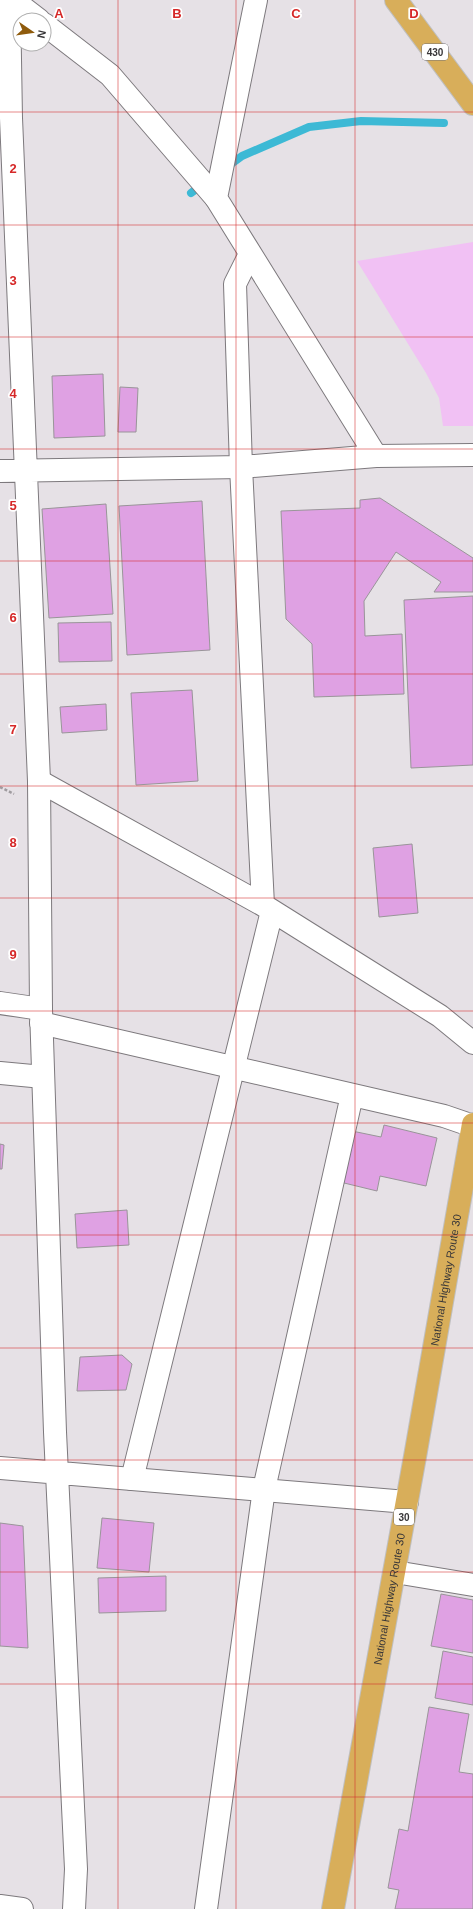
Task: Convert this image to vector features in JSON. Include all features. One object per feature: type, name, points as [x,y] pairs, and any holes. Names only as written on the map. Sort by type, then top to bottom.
[{"type":"highway","name":"430","points":[[396,0],[473,104]]},
{"type":"highway","name":"National Highway Route 30","points":[[333,1909],[395,1572],[473,1125]]},
{"type":"street","points":[[9,0],[5,117],[25,471],[39,781],[41,1016],[57,1472],[76,1862],[74,1909]]},
{"type":"street","points":[[13,0],[29,12]]},
{"type":"street","points":[[213,181],[256,0]]},
{"type":"street","points":[[52,30],[110,74],[213,181],[250,254],[376,456]]},
{"type":"street","points":[[132,1479],[232,1068],[267,908],[241,467],[235,284],[250,254]]},
{"type":"street","points":[[0,472],[241,467],[376,456],[473,455]]},
{"type":"street","points":[[39,781],[267,908],[440,1016],[473,1043]]},
{"type":"street","points":[[0,1003],[41,1016],[232,1068],[444,1116],[473,1125]]},
{"type":"street","points":[[0,1073],[43,1077]]},
{"type":"street","points":[[206,1909],[264,1489],[352,1095]]},
{"type":"street","points":[[0,1468],[407,1502]]},
{"type":"street","points":[[395,1572],[473,1586]]},
{"type":"street","points":[[0,1906],[22,1909]]},
{"type":"path","points":[[0,787],[40,809]]},
{"type":"shaded area","points":[[473,242],[473,426],[443,426],[439,398],[426,373],[357,261]]},
{"type":"building","points":[[103,374],[105,436],[54,438],[52,376]]},
{"type":"building","points":[[120,387],[138,388],[136,432],[118,432]]},
{"type":"building","points":[[380,498],[473,558],[473,592],[434,592],[441,582],[396,552],[364,601],[365,636],[402,634],[404,694],[314,697],[312,644],[286,619],[281,511],[360,508],[360,500]]},
{"type":"building","points":[[202,501],[210,650],[127,655],[119,506]]},
{"type":"building","points":[[106,504],[113,614],[49,618],[42,509]]},
{"type":"building","points":[[473,596],[473,765],[411,768],[404,600]]},
{"type":"building","points":[[111,622],[112,661],[59,662],[58,623]]},
{"type":"building","points":[[192,690],[198,781],[136,785],[131,693]]},
{"type":"building","points":[[106,704],[107,730],[62,733],[60,707]]},
{"type":"building","points":[[412,844],[418,913],[379,917],[373,848]]},
{"type":"building","points":[[384,1125],[437,1138],[426,1186],[380,1176],[377,1191],[340,1182],[352,1131],[381,1137]]},
{"type":"building","points":[[0,1144],[4,1145],[2,1169],[0,1169]]},
{"type":"building","points":[[127,1210],[129,1245],[77,1248],[75,1214]]},
{"type":"building","points":[[122,1355],[132,1364],[126,1390],[77,1391],[80,1357]]},
{"type":"building","points":[[102,1518],[154,1523],[149,1572],[97,1568]]},
{"type":"building","points":[[0,1523],[23,1526],[28,1648],[0,1646]]},
{"type":"building","points":[[166,1576],[166,1611],[99,1613],[98,1578]]},
{"type":"building","points":[[441,1594],[473,1600],[473,1653],[431,1646]]},
{"type":"building","points":[[443,1651],[473,1657],[473,1705],[435,1698]]},
{"type":"building","points":[[429,1707],[469,1714],[459,1772],[473,1774],[473,1909],[395,1909],[399,1890],[388,1888],[399,1829],[408,1831]]},
{"type":"waterway","points":[[227,167],[242,156],[309,127],[361,121],[444,123]]},
{"type":"waterway","points":[[191,193],[203,184]]}]
